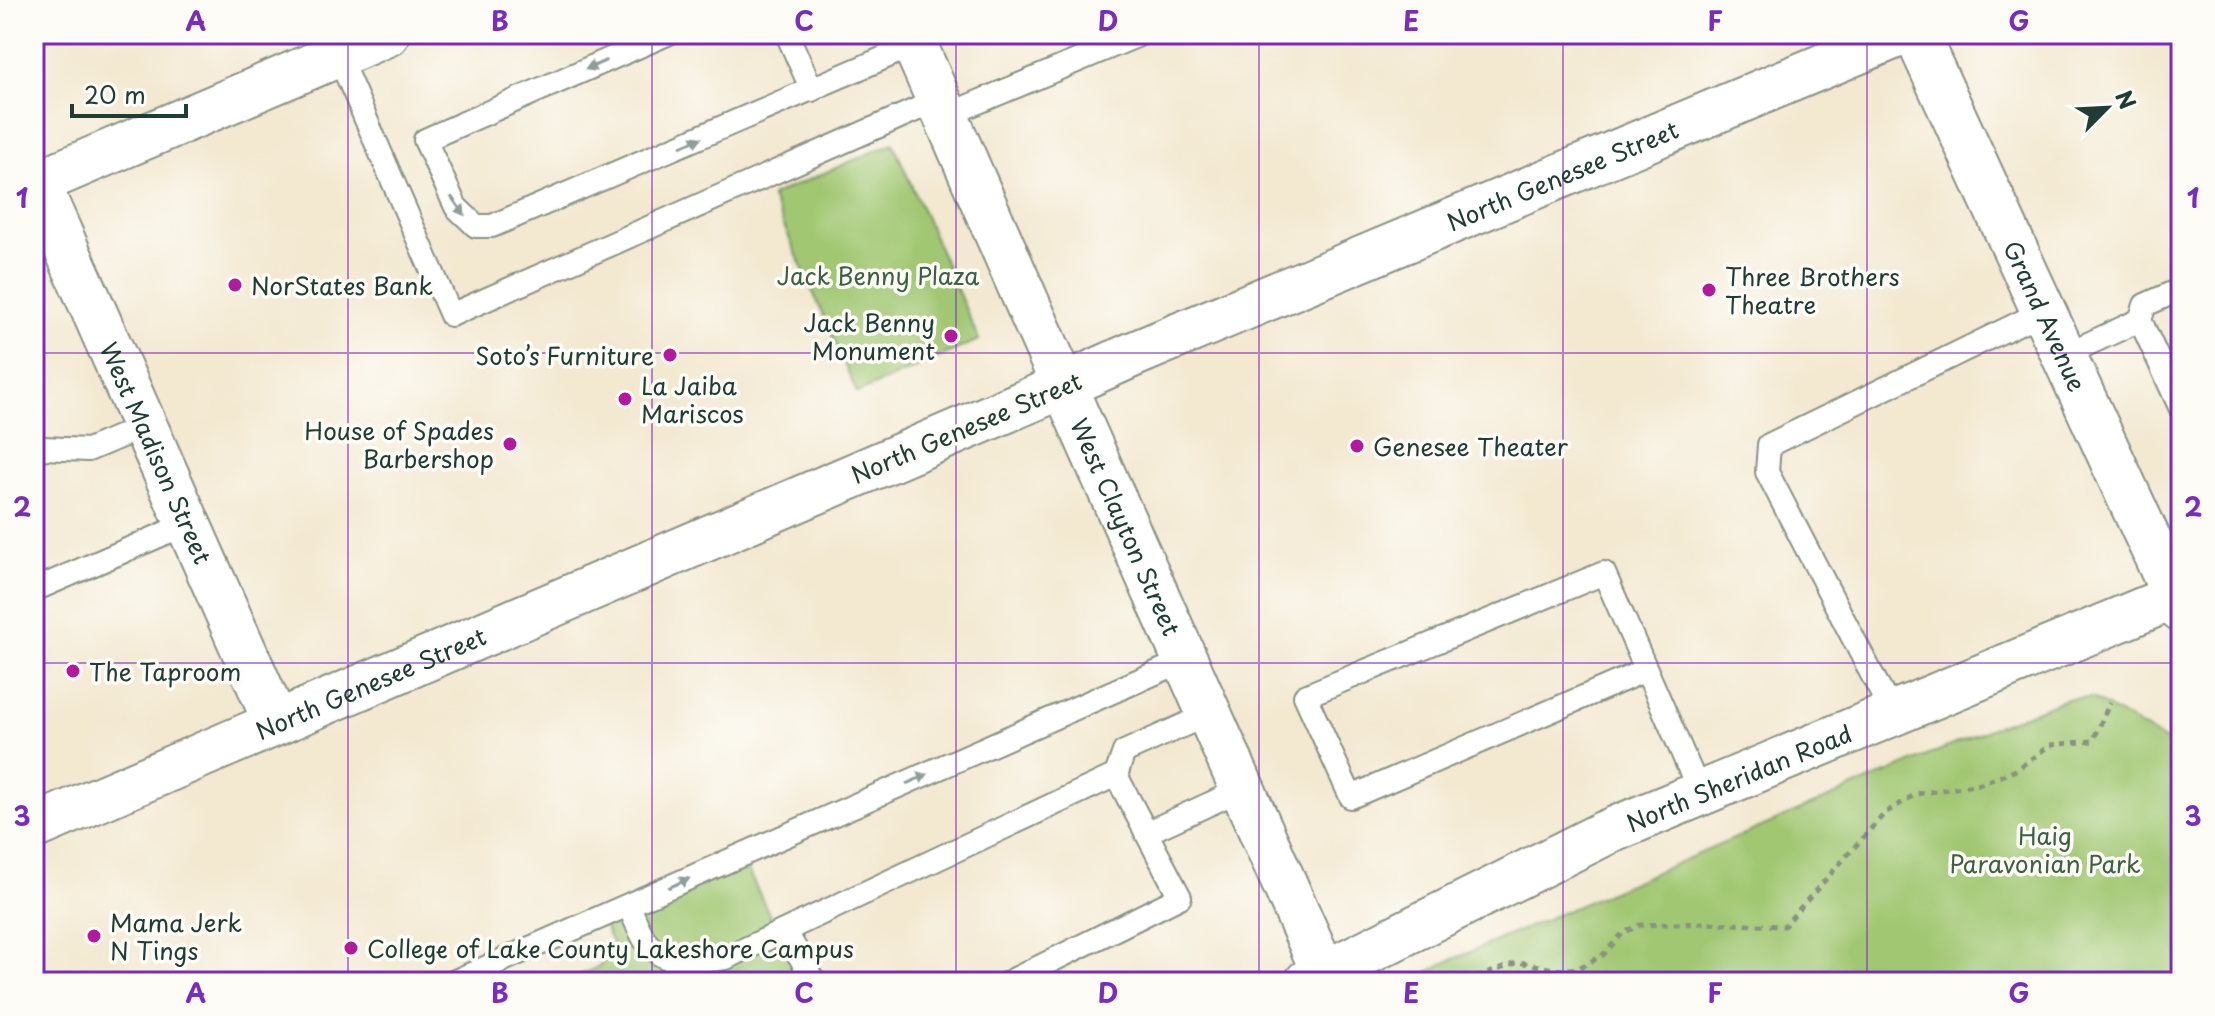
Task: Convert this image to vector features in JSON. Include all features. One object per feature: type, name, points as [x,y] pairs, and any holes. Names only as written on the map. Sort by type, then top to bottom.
[{"type":"street","points":[[36,183],[387,34]]},
{"type":"street","name":"North Genesee Street","points":[[34,827],[1134,354],[1900,34]]},
{"type":"street","name":"Grand Avenue","points":[[1916,34],[2179,600]]},
{"type":"street","name":"West Clayton Street","points":[[912,40],[1242,789],[1316,978]]},
{"type":"street","name":"West Madison Street","points":[[36,183],[276,723]]},
{"type":"street","name":"North Sheridan Road","points":[[1316,978],[1605,833],[1892,713],[2179,600]]},
{"type":"lane","points":[[667,34],[425,140],[456,207],[476,226],[492,226],[812,90],[912,40]]},
{"type":"lane","points":[[787,34],[812,90]]},
{"type":"lane","points":[[338,55],[451,315],[942,108],[1141,34]]},
{"type":"lane","points":[[2181,289],[2145,305],[2140,320],[2181,409]]},
{"type":"lane","points":[[1892,713],[1767,472],[1769,445],[2044,311]]},
{"type":"lane","points":[[2064,355],[2140,320]]},
{"type":"lane","points":[[34,452],[43,448],[88,450],[145,426]]},
{"type":"lane","points":[[34,590],[189,523]]},
{"type":"lane","points":[[1646,670],[1351,797],[1305,696],[1604,573],[1700,793]]},
{"type":"lane","points":[[453,982],[1185,660]]},
{"type":"lane","points":[[628,905],[645,941],[662,957],[693,963],[726,958],[1116,775],[1124,752],[1209,714]]},
{"type":"lane","points":[[1009,982],[1180,897],[1116,775]]},
{"type":"lane","points":[[1146,833],[1242,789]]},
{"type":"lane","points":[[786,932],[814,982]]},
{"type":"path","points":[[1465,982],[1519,962],[1559,970],[1579,968],[1603,955],[1623,933],[1640,925],[1705,923],[1784,926],[1885,813],[1916,794],[1981,784],[2004,775],[2050,745],[2093,741],[2110,702]]},
{"type":"green space","name":"Jack Benny Plaza","points":[[893,143],[979,340],[857,393],[771,196]]},
{"type":"green space","name":"Haig Paravonian Park","points":[[2092,698],[2167,742],[2181,767],[2181,982],[1408,982],[1449,961],[2006,722],[2066,699]]},
{"type":"green space","points":[[745,865],[803,982],[566,982],[602,965],[601,962],[617,954],[602,921]]},
{"type":"place","name":"NorStates Bank","points":[[235,285]]},
{"type":"place","name":"Three Brothers Theatre","points":[[1709,290]]},
{"type":"place","name":"Jack Benny Monument","points":[[951,336]]},
{"type":"place","name":"Soto’s Furniture","points":[[670,355]]},
{"type":"place","name":"La Jaiba Mariscos","points":[[625,399]]},
{"type":"place","name":"House of Spades Barbershop","points":[[510,444]]},
{"type":"place","name":"Genesee Theater","points":[[1357,446]]},
{"type":"place","name":"The Taproom","points":[[73,671]]},
{"type":"place","name":"Mama Jerk N Tings","points":[[94,936]]},
{"type":"place","name":"College of Lake County Lakeshore Campus","points":[[351,948]]}]
